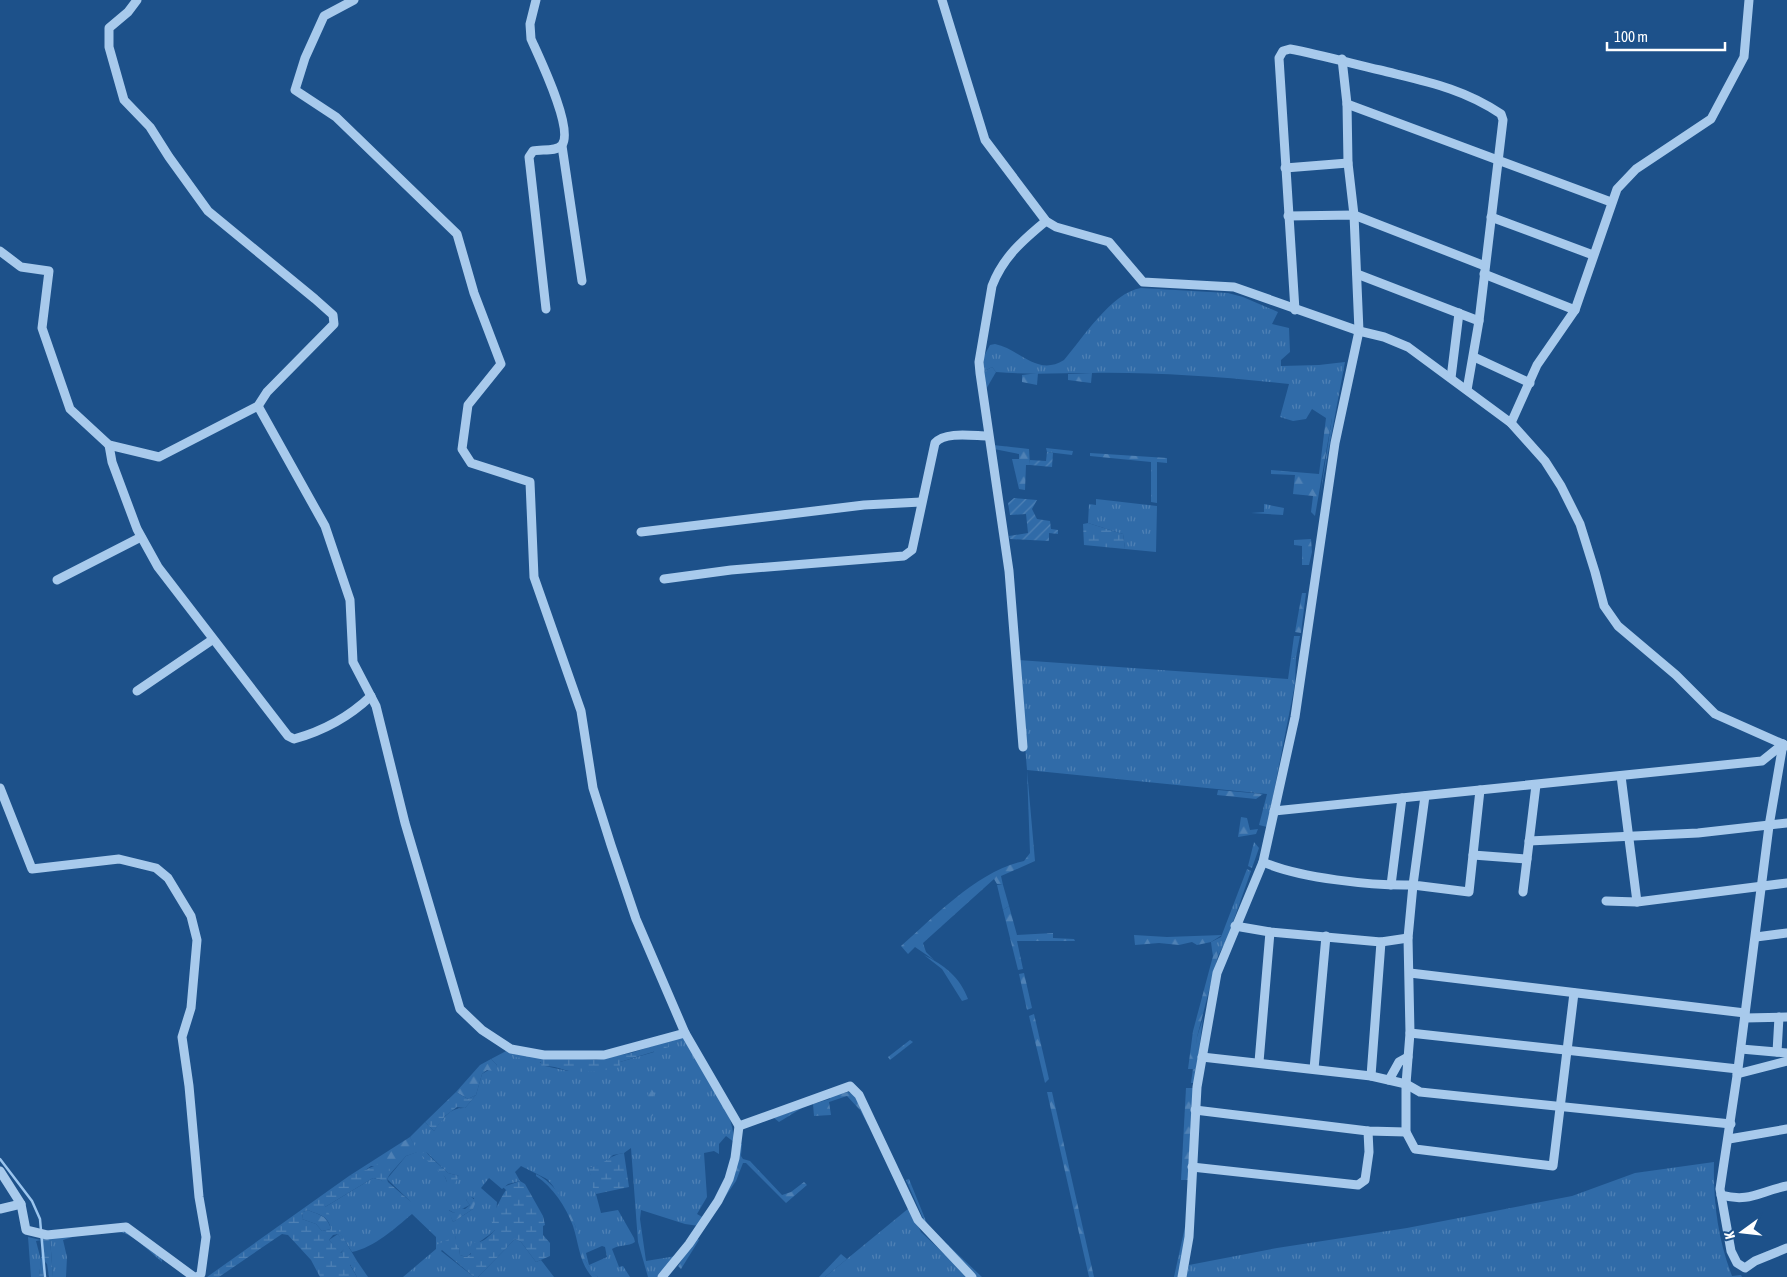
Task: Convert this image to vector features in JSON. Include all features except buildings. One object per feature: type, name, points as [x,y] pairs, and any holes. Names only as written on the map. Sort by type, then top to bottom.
[{"type":"street","points":[[0,251],[21,267],[48,271],[42,328],[70,410],[109,445],[159,456],[258,406],[268,392],[334,324],[333,315],[208,211],[150,127],[124,100],[109,47],[108,28],[128,12],[137,0]]},
{"type":"street","points":[[354,0],[324,16],[305,58],[295,90],[336,118],[457,234],[474,293],[501,364],[468,405],[462,449],[471,463],[530,482],[534,577],[581,711],[593,788],[611,845],[636,919],[685,1033],[739,1126],[735,1158],[729,1179],[718,1201],[689,1244],[662,1277]]},
{"type":"street","points":[[536,0],[530,24],[531,39],[565,122],[565,139],[562,146],[582,280]]},
{"type":"street","points":[[942,0],[985,140],[1046,221],[1056,227],[1109,242],[1143,282],[1234,287],[1359,331],[1384,336],[1408,347],[1510,423],[1545,461],[1562,486],[1580,524],[1604,606],[1618,626],[1676,675],[1715,714],[1785,745]]},
{"type":"street","points":[[1510,423],[1537,365],[1575,310],[1617,189],[1636,169],[1711,118],[1744,56],[1749,0]]},
{"type":"street","points":[[1295,310],[1285,168],[1280,53],[1290,49],[1342,59],[1459,90],[1478,99],[1501,114],[1503,120],[1479,321],[1467,390]]},
{"type":"street","points":[[1182,1277],[1189,1238],[1194,1110],[1217,973],[1263,862],[1295,717],[1335,443],[1359,331],[1354,214],[1348,163],[1347,104],[1342,59]]},
{"type":"street","points":[[1347,104],[1611,202]]},
{"type":"street","points":[[546,309],[529,157],[533,151],[556,150],[562,146]]},
{"type":"street","points":[[1285,168],[1348,163]]},
{"type":"street","points":[[1288,216],[1354,214],[1575,310]]},
{"type":"street","points":[[1491,217],[1593,255]]},
{"type":"street","points":[[1023,747],[1010,571],[988,436],[980,362],[992,286],[1010,254],[1046,221]]},
{"type":"street","points":[[1357,274],[1479,321]]},
{"type":"street","points":[[1451,378],[1459,313]]},
{"type":"street","points":[[1474,357],[1530,383]]},
{"type":"street","points":[[258,406],[325,526],[350,600],[353,662],[376,706],[405,823],[460,1008],[482,1030],[511,1049],[544,1055],[604,1055],[685,1033]]},
{"type":"street","points":[[664,579],[731,570],[904,556],[912,550],[935,442],[939,438],[988,436]]},
{"type":"street","points":[[109,445],[112,462],[141,537],[158,567],[212,640],[288,736],[294,739],[319,730],[355,712],[371,696]]},
{"type":"street","points":[[641,532],[864,505],[921,502]]},
{"type":"street","points":[[57,580],[141,537]]},
{"type":"street","points":[[137,691],[212,640]]},
{"type":"street","points":[[1274,811],[1762,761],[1785,745]]},
{"type":"street","points":[[1749,1277],[1731,1251],[1721,1195],[1769,826],[1785,745]]},
{"type":"street","points":[[1621,776],[1637,902]]},
{"type":"street","points":[[1523,892],[1536,785]]},
{"type":"street","points":[[0,788],[32,869],[119,859],[156,868],[168,878],[190,916],[197,940],[191,1008],[182,1036],[189,1086],[199,1197],[206,1237],[201,1274],[196,1277],[126,1227],[47,1235],[26,1230],[21,1204],[0,1171]]},
{"type":"street","points":[[1263,862],[1294,873],[1468,892],[1480,790]]},
{"type":"street","points":[[1425,796],[1408,938],[1410,1033],[1406,1084],[1406,1132],[1415,1149],[1553,1166],[1574,993]]},
{"type":"street","points":[[1391,885],[1402,798]]},
{"type":"street","points":[[1530,841],[1630,838],[1787,823]]},
{"type":"street","points":[[1473,855],[1527,859]]},
{"type":"street","points":[[1606,902],[1637,902],[1762,888],[1787,883]]},
{"type":"street","points":[[1235,926],[1270,932],[1382,942],[1408,938]]},
{"type":"street","points":[[1259,1062],[1270,932]]},
{"type":"street","points":[[1756,937],[1787,932]]},
{"type":"street","points":[[1314,1069],[1326,936]]},
{"type":"street","points":[[1371,1076],[1382,942]]},
{"type":"street","points":[[1410,973],[1745,1016],[1783,1017],[1777,1052]]},
{"type":"street","points":[[1410,1033],[1738,1071],[1787,1061]]},
{"type":"street","points":[[1741,1049],[1787,1053]]},
{"type":"street","points":[[1202,1057],[1371,1076],[1406,1084],[1420,1092],[1731,1124]]},
{"type":"street","points":[[1389,1080],[1399,1062],[1408,1057]]},
{"type":"street","points":[[739,1126],[850,1086],[859,1095],[918,1220],[972,1277]]},
{"type":"street","points":[[1194,1110],[1368,1131],[1406,1132]]},
{"type":"street","points":[[1729,1139],[1787,1128]]},
{"type":"street","points":[[1192,1167],[1358,1185],[1365,1180],[1369,1152],[1368,1131]]},
{"type":"street","points":[[1721,1195],[1737,1199],[1750,1198],[1787,1186]]},
{"type":"street","points":[[0,1209],[21,1204]]},
{"type":"street","points":[[1744,1268],[1787,1248]]},
{"type":"green space","points":[[1141,288],[1228,293],[1243,297],[1278,312],[1272,324],[1289,328],[1290,352],[1281,360],[1281,366],[1345,362],[1320,496],[1332,418],[1326,418],[1312,409],[1306,419],[1293,421],[1280,417],[1289,384],[1165,374],[1008,373],[996,372],[992,367],[983,372],[984,356],[990,345],[995,344],[1037,364],[1054,364],[1064,360],[1109,307],[1130,291]]},
{"type":"green space","points":[[992,367],[996,372],[985,391],[983,372]]},
{"type":"green space","points":[[1038,373],[1037,385],[1022,382],[1022,375]]},
{"type":"green space","points":[[1092,373],[1091,383],[1068,380],[1068,374]]},
{"type":"green space","points":[[1326,418],[1332,418],[1315,516],[1311,512],[1313,496],[1293,494],[1295,475],[1271,474],[1271,470],[1319,474]]},
{"type":"green space","points":[[993,445],[1029,449],[1030,465],[1026,465],[1025,490],[1019,489],[1012,459],[1019,459],[1019,454],[994,449]]},
{"type":"green space","points":[[1046,448],[1073,451],[1072,455],[1047,452]]},
{"type":"green space","points":[[1047,452],[1053,453],[1052,467],[1030,465],[1030,460],[1046,461]]},
{"type":"green space","points":[[1090,453],[1167,458],[1167,463],[1157,462],[1157,503],[1151,502],[1151,462],[1090,456]]},
{"type":"green space","points":[[1014,498],[1037,500],[1032,509],[1037,519],[1050,521],[1051,529],[1058,530],[1058,534],[1049,533],[1049,541],[1010,539],[1009,536],[1028,533],[1026,514],[1010,515],[1008,503]]},
{"type":"green space","points":[[1096,499],[1157,506],[1156,552],[1125,549],[1123,534],[1088,523],[1089,504],[1096,505]]},
{"type":"green space","points":[[1264,504],[1284,508],[1283,515],[1251,513],[1264,512]]},
{"type":"green space","points":[[1088,523],[1123,534],[1125,549],[1084,545],[1083,524]]},
{"type":"green space","points":[[1311,539],[1312,552],[1309,565],[1302,565],[1302,546],[1294,545],[1294,540]]},
{"type":"green space","points":[[1302,593],[1306,593],[1301,633],[1295,632]]},
{"type":"green space","points":[[1294,636],[1300,636],[1296,657],[1291,658]]},
{"type":"green space","points":[[1296,657],[1295,684],[1267,827],[1259,825],[1267,794],[1027,770],[1018,660],[1288,679],[1291,658]]},
{"type":"green space","points":[[1027,770],[1035,861],[1001,876],[1003,885],[997,884],[994,879],[923,943],[926,952],[934,960],[915,947],[908,954],[901,946],[943,908],[974,884],[1007,866],[1024,861],[1030,853]]},
{"type":"green space","points":[[1218,790],[1263,794],[1256,799],[1217,795]]},
{"type":"green space","points":[[1241,817],[1247,818],[1250,830],[1258,829],[1256,834],[1238,837]]},
{"type":"green space","points":[[1254,842],[1259,848],[1252,868],[1248,866]]},
{"type":"green space","points":[[1247,869],[1251,871],[1227,939],[1218,956],[1217,950],[1212,950],[1211,942],[1221,937]]},
{"type":"green space","points":[[997,885],[1003,885],[1009,906],[1003,910]]},
{"type":"green space","points":[[1009,906],[1017,935],[1053,933],[1053,938],[1074,939],[1075,941],[1017,941],[1023,969],[1018,970],[1003,910]]},
{"type":"green space","points":[[1134,935],[1167,937],[1222,935],[1211,942],[1197,945],[1192,942],[1179,945],[1159,943],[1135,945]]},
{"type":"green space","points":[[1212,950],[1217,950],[1218,956],[1197,1037],[1195,1069],[1188,1069],[1193,1031],[1213,956]]},
{"type":"green space","points":[[924,955],[938,963],[956,978],[968,999],[962,1001],[942,969]]},
{"type":"green space","points":[[1024,973],[1032,1008],[1027,1010],[1019,974]]},
{"type":"green space","points":[[1034,1014],[1049,1079],[1045,1083],[1029,1016]]},
{"type":"green space","points":[[1203,1018],[1195,1083],[1191,1083],[1197,1037]]},
{"type":"green space","points":[[680,1037],[684,1038],[723,1101],[732,1128],[734,1142],[726,1136],[719,1144],[719,1154],[714,1151],[704,1153],[707,1197],[697,1214],[704,1218],[699,1226],[685,1224],[641,1210],[640,1219],[646,1261],[676,1256],[658,1277],[648,1277],[638,1242],[631,1148],[624,1153],[613,1155],[604,1164],[589,1168],[601,1213],[618,1210],[634,1238],[635,1242],[632,1244],[612,1249],[619,1267],[623,1266],[630,1277],[598,1277],[591,1272],[582,1254],[575,1225],[553,1186],[547,1179],[521,1166],[515,1172],[520,1181],[508,1184],[502,1189],[489,1178],[481,1188],[497,1202],[495,1230],[476,1245],[466,1257],[460,1255],[459,1248],[454,1243],[456,1236],[441,1251],[474,1277],[403,1277],[436,1249],[436,1237],[412,1214],[376,1242],[352,1252],[325,1210],[325,1207],[373,1178],[381,1180],[411,1202],[387,1179],[406,1156],[417,1152],[410,1137],[425,1122],[434,1131],[443,1118],[455,1109],[465,1108],[476,1095],[482,1074],[497,1065],[491,1059],[508,1050],[537,1060],[545,1066],[568,1071],[620,1062],[654,1052],[654,1050],[668,1047],[668,1041]],"holes":[[[426,1152],[448,1173],[459,1176],[447,1182]],[[470,1197],[474,1198],[473,1209],[453,1222],[449,1210],[454,1213],[470,1205],[466,1200]],[[602,1246],[605,1247],[607,1257],[589,1265],[586,1253]]]},
{"type":"green space","points":[[910,1040],[913,1042],[890,1060],[888,1057]]},
{"type":"green space","points":[[668,1041],[669,1047],[620,1062],[620,1067],[607,1070],[582,1072],[545,1066],[542,1071],[541,1062],[537,1063],[537,1060],[514,1057],[514,1054],[596,1060],[631,1053]]},
{"type":"green space","points":[[491,1059],[497,1065],[493,1071],[487,1070],[482,1074],[476,1095],[468,1099],[456,1092],[480,1065]]},
{"type":"green space","points":[[649,1074],[651,1074],[653,1088],[651,1088],[654,1093],[652,1103],[657,1101],[658,1108],[651,1118],[648,1103]]},
{"type":"green space","points":[[1186,1088],[1194,1088],[1188,1180],[1181,1180]]},
{"type":"green space","points":[[456,1092],[468,1099],[476,1095],[465,1108],[457,1107],[445,1116],[434,1131],[425,1122]]},
{"type":"green space","points":[[848,1092],[854,1094],[868,1125],[860,1110],[847,1096],[829,1102],[831,1115],[814,1116],[813,1104],[830,1099],[830,1096]]},
{"type":"green space","points":[[1047,1092],[1052,1092],[1094,1277],[1089,1277]]},
{"type":"green space","points":[[802,1108],[779,1122],[774,1118]]},
{"type":"green space","points":[[410,1137],[418,1152],[406,1156],[390,1174],[390,1166],[371,1166],[360,1174],[349,1176]]},
{"type":"green space","points":[[738,1144],[742,1144],[741,1156],[743,1159],[750,1161],[782,1195],[791,1192],[804,1182],[807,1185],[786,1203],[746,1163],[743,1163],[736,1181],[708,1222]]},
{"type":"green space","points":[[425,1152],[448,1173],[459,1176],[454,1185],[447,1182],[445,1177],[420,1154]]},
{"type":"green space","points":[[624,1153],[629,1187],[596,1194],[589,1168]]},
{"type":"green space","points":[[383,1162],[390,1166],[388,1182],[411,1202],[410,1205],[405,1207],[381,1180],[373,1178],[325,1207],[357,1261],[350,1265],[357,1277],[320,1277],[311,1260],[288,1235],[282,1234],[219,1277],[207,1277],[349,1176]],"holes":[[[308,1210],[325,1218],[330,1224],[331,1229],[322,1231],[316,1224],[302,1219],[303,1212]],[[338,1234],[345,1248],[341,1253],[329,1240],[333,1235]]]},
{"type":"green space","points":[[1714,1162],[1714,1191],[1723,1248],[1732,1276],[1741,1275],[1742,1277],[1186,1277],[1189,1265],[1277,1248],[1407,1228],[1572,1196],[1635,1173]]},
{"type":"green space","points":[[536,1174],[549,1183],[565,1202],[575,1225],[585,1260],[592,1272],[598,1277],[592,1277],[584,1265],[573,1226],[563,1205]]},
{"type":"green space","points":[[909,1179],[928,1226],[982,1277],[975,1277],[927,1227],[906,1180]]},
{"type":"green space","points":[[520,1181],[525,1184],[543,1216],[545,1225],[543,1226],[543,1235],[550,1243],[550,1256],[536,1262],[521,1242],[515,1239],[478,1277],[474,1277],[436,1245],[456,1236],[455,1243],[459,1248],[460,1255],[466,1257],[471,1254],[472,1242],[482,1241],[495,1230],[490,1218],[506,1190],[503,1187]]},
{"type":"green space","points":[[470,1196],[476,1201],[473,1209],[453,1222],[448,1210],[454,1213],[459,1208],[465,1209],[470,1205],[466,1200]]},
{"type":"green space","points":[[909,1208],[921,1232],[969,1277],[825,1277]]},
{"type":"green space","points":[[308,1210],[325,1218],[331,1229],[322,1231],[316,1224],[302,1219],[303,1212]]},
{"type":"green space","points":[[1186,1222],[1187,1237],[1178,1277],[1174,1277]]},
{"type":"green space","points":[[120,1229],[134,1233],[162,1259],[162,1262],[128,1235],[114,1232],[96,1233],[63,1240],[67,1257],[66,1277],[53,1277],[50,1238]]},
{"type":"green space","points":[[338,1234],[346,1248],[340,1253],[329,1240]]},
{"type":"green space","points":[[28,1237],[41,1240],[36,1241],[41,1260],[39,1277],[31,1277]]},
{"type":"green space","points":[[696,1237],[699,1240],[681,1269],[678,1266]]},
{"type":"green space","points":[[50,1238],[53,1277],[49,1277],[47,1264],[44,1261],[43,1277],[39,1277],[43,1239]]},
{"type":"green space","points":[[515,1239],[521,1242],[536,1262],[541,1260],[554,1277],[478,1277]]},
{"type":"green space","points":[[841,1254],[847,1259],[825,1277],[819,1277]]},
{"type":"green space","points":[[357,1261],[368,1277],[357,1277],[350,1264]]},
{"type":"waterway","points":[[0,1159],[32,1201],[40,1219],[45,1277]]}]
